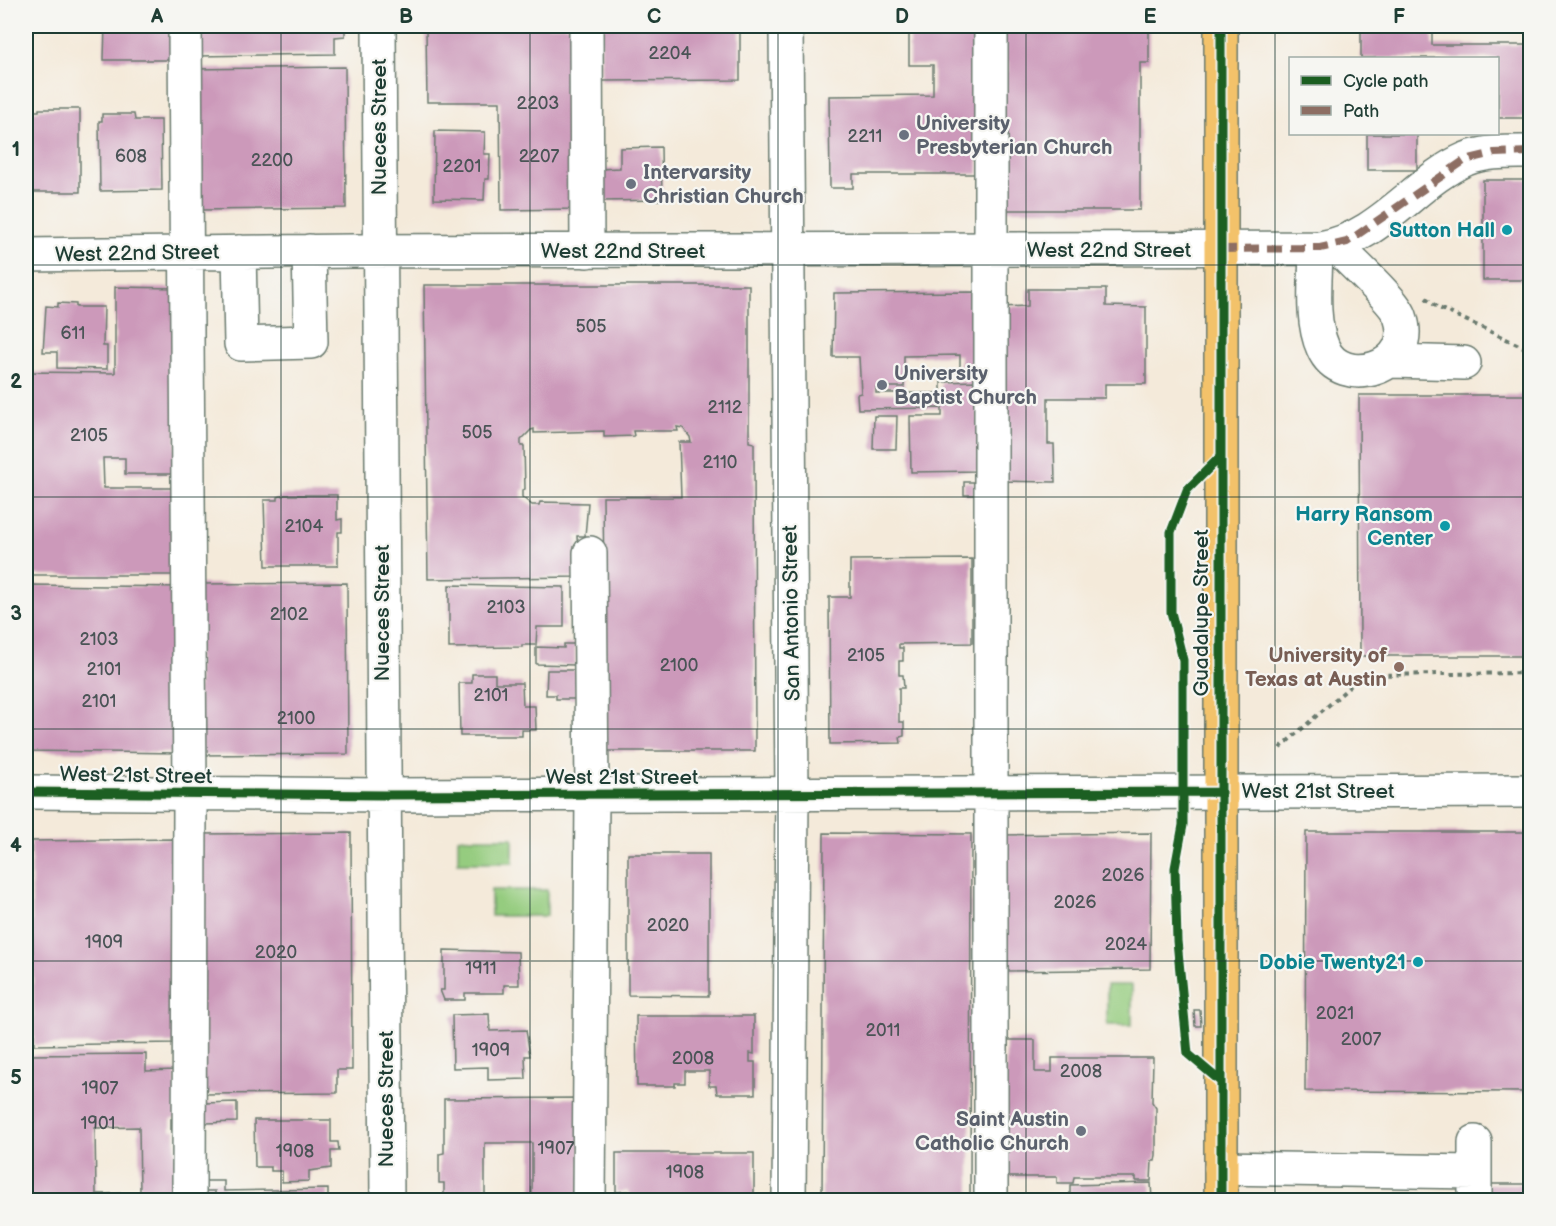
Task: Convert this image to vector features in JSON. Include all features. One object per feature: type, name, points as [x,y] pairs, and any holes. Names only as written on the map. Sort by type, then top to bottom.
[{"type":"main road","name":"Guadalupe Street","points":[[1221,26],[1219,792],[1221,1200]]},
{"type":"street","points":[[185,26],[190,794],[189,1200]]},
{"type":"street","name":"Nueces Street","points":[[379,26],[387,1200]]},
{"type":"street","points":[[586,26],[587,251]]},
{"type":"street","name":"San Antonio Street","points":[[786,26],[792,795],[789,1200]]},
{"type":"street","points":[[991,26],[991,1200]]},
{"type":"street","points":[[1325,247],[1347,242],[1465,160],[1494,153],[1530,152]]},
{"type":"street","points":[[1325,247],[1399,315],[1401,346],[1392,361]]},
{"type":"street","points":[[1325,247],[1316,310],[1323,350],[1334,362],[1347,369],[1371,371],[1392,361],[1464,363]]},
{"type":"street","name":"West 22nd Street","points":[[26,255],[380,250],[788,251],[1325,247]]},
{"type":"street","points":[[239,252],[241,344],[311,342],[309,251]]},
{"type":"street","points":[[589,1200],[592,795],[590,553]]},
{"type":"street","name":"West 21st Street","points":[[26,792],[792,795],[1530,791]]},
{"type":"street","points":[[1221,1168],[1475,1172]]},
{"type":"path","points":[[1418,292],[1437,307],[1530,350]]},
{"type":"path","points":[[1280,748],[1363,675],[1530,673]]},
{"type":"green space","points":[[458,838],[513,838],[513,863],[458,863]]},
{"type":"green space","points":[[491,890],[547,890],[547,916],[491,916]]},
{"type":"green space","points":[[1107,985],[1132,985],[1132,1025],[1107,1025]]},
{"type":"building","points":[[105,26],[172,26],[172,60],[104,60]]},
{"type":"building","points":[[198,26],[345,26],[345,36],[335,37],[335,54],[198,56]]},
{"type":"building","points":[[426,26],[578,26],[579,209],[501,210],[500,102],[427,102]]},
{"type":"building","points":[[601,26],[740,26],[740,80],[601,81]]},
{"type":"building","name":"University Presbyterian Church","points":[[909,26],[977,26],[978,174],[853,174],[853,188],[830,188],[829,96],[933,95],[933,65],[909,65]]},
{"type":"building","points":[[1001,26],[1149,26],[1149,63],[1140,63],[1140,210],[998,210],[998,72],[1008,72],[1008,62],[1000,63]]},
{"type":"building","points":[[1361,26],[1432,26],[1432,45],[1530,45],[1530,118],[1499,118],[1499,57],[1361,57]]},
{"type":"building","points":[[345,67],[346,208],[199,210],[197,69]]},
{"type":"building","points":[[39,109],[80,109],[80,192],[26,192],[27,111],[39,111]]},
{"type":"building","points":[[102,114],[134,114],[135,120],[161,120],[162,190],[100,191],[99,121],[102,121]]},
{"type":"building","points":[[435,131],[485,132],[484,154],[490,154],[489,179],[485,179],[484,200],[434,199]]},
{"type":"building","points":[[1367,135],[1417,135],[1417,170],[1367,170]]},
{"type":"building","name":"Intervarsity Christian Church","points":[[661,147],[662,200],[601,201],[600,169],[620,168],[620,148]]},
{"type":"building","name":"Sutton Hall","points":[[1483,180],[1530,180],[1530,280],[1483,280]]},
{"type":"building","points":[[424,285],[749,285],[749,442],[754,443],[755,751],[606,751],[603,497],[681,497],[679,442],[691,442],[683,428],[677,427],[678,431],[633,431],[634,436],[604,437],[604,431],[534,433],[534,429],[531,430],[521,440],[521,446],[524,446],[525,489],[522,490],[522,497],[532,505],[539,505],[540,502],[588,503],[585,536],[577,536],[579,577],[428,579]]},
{"type":"building","points":[[115,287],[176,288],[176,474],[125,474],[125,458],[103,458],[104,488],[180,488],[179,575],[26,575],[26,372],[115,373]]},
{"type":"building","points":[[1028,289],[1106,289],[1106,306],[1146,307],[1146,384],[1105,384],[1105,398],[1048,398],[1048,444],[1054,444],[1055,482],[1000,481],[1000,307],[1028,306]]},
{"type":"building","name":"University Baptist Church","points":[[978,292],[979,368],[960,368],[960,355],[904,356],[904,387],[876,387],[876,393],[941,393],[941,382],[978,381],[979,471],[911,472],[910,416],[942,416],[942,408],[858,409],[857,394],[861,393],[859,357],[833,357],[834,293]]},
{"type":"building","points":[[58,303],[76,304],[76,307],[104,307],[103,346],[107,346],[107,369],[57,368],[57,352],[43,352],[46,306],[58,307]]},
{"type":"building","name":"Harry Ransom Center","points":[[1359,395],[1530,395],[1530,656],[1360,656]]},
{"type":"building","points":[[874,416],[897,416],[896,449],[873,449]]},
{"type":"building","points":[[964,482],[974,482],[974,495],[964,495]]},
{"type":"building","points":[[337,495],[337,520],[342,519],[342,532],[338,532],[338,566],[266,566],[264,500],[278,500],[278,497]]},
{"type":"building","points":[[972,559],[972,643],[899,644],[899,648],[903,648],[903,661],[899,661],[899,675],[903,675],[904,688],[899,688],[899,722],[904,722],[904,736],[900,737],[901,743],[830,744],[829,597],[850,597],[850,560]]},
{"type":"building","points":[[347,583],[348,754],[199,755],[197,584]]},
{"type":"building","points":[[30,585],[181,587],[179,753],[28,751]]},
{"type":"building","points":[[449,585],[564,587],[564,627],[537,627],[536,645],[449,648]]},
{"type":"building","points":[[564,644],[575,644],[575,665],[536,664],[536,647],[564,648]]},
{"type":"building","points":[[547,670],[576,670],[575,699],[556,699],[556,695],[546,695]]},
{"type":"building","points":[[472,674],[495,674],[495,683],[522,683],[523,706],[535,706],[536,730],[522,730],[522,736],[460,736],[459,683],[472,683]]},
{"type":"building","name":"Dobie Twenty21","points":[[1306,832],[1530,832],[1530,1092],[1305,1091]]},
{"type":"building","points":[[351,833],[352,1070],[337,1070],[337,1093],[202,1094],[200,834]]},
{"type":"building","points":[[824,833],[971,834],[970,1200],[822,1200]]},
{"type":"building","points":[[1151,833],[1150,969],[1001,971],[999,835]]},
{"type":"building","points":[[173,839],[176,1043],[34,1045],[31,841]]},
{"type":"building","points":[[628,854],[709,854],[709,996],[628,995]]},
{"type":"building","points":[[444,950],[518,952],[519,985],[504,985],[504,993],[465,993],[465,1000],[444,1000],[440,990],[444,990]]},
{"type":"building","points":[[1194,1010],[1200,1010],[1201,1026],[1195,1026]]},
{"type":"building","points":[[489,1014],[490,1031],[526,1030],[530,1056],[525,1056],[526,1079],[488,1080],[488,1067],[453,1068],[452,1015]]},
{"type":"building","points":[[636,1016],[754,1016],[754,1054],[750,1053],[750,1062],[755,1062],[755,1094],[717,1094],[716,1086],[709,1086],[709,1071],[685,1071],[685,1083],[675,1083],[675,1086],[637,1086]]},
{"type":"building","name":"Saint Austin Catholic Church","points":[[1006,1040],[1035,1040],[1035,1072],[1052,1072],[1052,1058],[1153,1058],[1152,1102],[1156,1108],[1156,1155],[1155,1161],[1152,1161],[1151,1181],[1136,1181],[1136,1177],[1074,1177],[1073,1183],[1057,1183],[1057,1177],[1005,1177]]},
{"type":"building","points":[[146,1054],[146,1071],[176,1070],[176,1119],[171,1119],[171,1130],[175,1130],[176,1200],[26,1200],[26,1055]],"holes":[[[139,1127],[140,1193],[96,1194],[95,1128]]]},
{"type":"building","points":[[580,1098],[581,1200],[532,1200],[532,1143],[485,1143],[485,1200],[444,1200],[444,1183],[439,1183],[439,1154],[444,1153],[444,1099]]},
{"type":"building","points":[[237,1102],[237,1122],[205,1123],[204,1103]]},
{"type":"building","points":[[254,1120],[331,1120],[331,1142],[338,1142],[339,1151],[331,1151],[331,1168],[309,1171],[309,1181],[282,1182],[282,1171],[271,1171],[271,1167],[255,1167]]},
{"type":"building","points":[[616,1153],[754,1153],[754,1200],[629,1200],[628,1191],[616,1192]]},
{"type":"building","points":[[204,1181],[224,1181],[224,1191],[328,1189],[328,1200],[215,1200],[215,1191],[205,1191]]},
{"type":"building","points":[[1151,1183],[1152,1200],[1092,1200],[1092,1195],[1070,1195],[1070,1185]]},
{"type":"building","points":[[1488,1184],[1530,1184],[1530,1200],[1488,1200]]},
{"type":"marked path","points":[[1221,249],[1320,248],[1347,242],[1465,160],[1494,153],[1530,152]]},
{"type":"cycle path","points":[[1221,26],[1221,1200]]},
{"type":"cycle path","points":[[1220,457],[1187,490],[1171,532],[1171,612],[1183,660],[1183,825],[1175,868],[1177,941],[1188,1054],[1220,1081]]},
{"type":"cycle path","points":[[26,792],[384,795],[1219,792]]},
{"type":"place","name":"University Presbyterian Church","points":[[904,135]]},
{"type":"place","name":"Intervarsity Christian Church","points":[[631,184]]},
{"type":"place","name":"Sutton Hall","points":[[1507,230]]},
{"type":"place","name":"University Baptist Church","points":[[882,385]]},
{"type":"place","name":"Harry Ransom Center","points":[[1445,526]]},
{"type":"place","name":"University of Texas at Austin","points":[[1399,667]]},
{"type":"place","name":"Dobie Twenty21","points":[[1418,962]]},
{"type":"place","name":"Saint Austin Catholic Church","points":[[1081,1131]]}]
